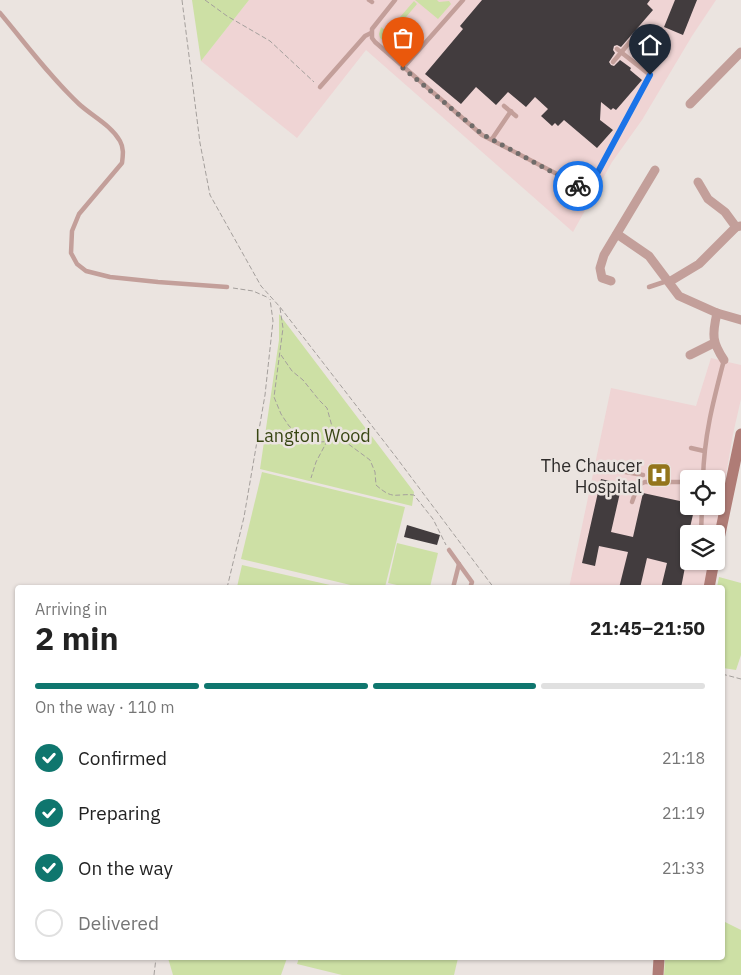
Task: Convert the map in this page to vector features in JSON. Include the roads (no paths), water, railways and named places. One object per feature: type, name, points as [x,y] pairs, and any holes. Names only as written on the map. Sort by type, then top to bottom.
[{"type":"main road","points":[[722,525],[741,434]]},
{"type":"main road","points":[[710,585],[712,570]]},
{"type":"main road","points":[[658,975],[660,960]]},
{"type":"street","points":[[690,104],[741,52]]},
{"type":"street","points":[[611,281],[602,278],[600,268],[604,255],[655,170]]},
{"type":"street","points":[[669,281],[699,264],[738,227],[726,212],[708,199],[698,182]]},
{"type":"street","points":[[617,234],[649,256],[679,296],[716,314],[741,320]]},
{"type":"street","points":[[716,314],[713,331],[714,343],[724,360]]},
{"type":"street","points":[[690,355],[714,343]]},
{"type":"lane","points":[[320,87],[365,36],[371,32],[375,23],[395,0]]},
{"type":"lane","points":[[403,68],[459,1]]},
{"type":"lane","points":[[0,14],[58,82],[79,104],[115,135],[124,153],[122,163],[80,214],[72,231],[71,253],[77,264],[86,271],[110,277],[228,287]]},
{"type":"lane","points":[[371,32],[375,42],[403,68],[482,134],[571,183],[582,187],[592,183],[650,75],[619,51]]},
{"type":"lane","points":[[613,62],[619,51],[635,36],[667,36]]},
{"type":"lane","points":[[504,106],[516,116]]},
{"type":"lane","points":[[492,139],[511,111]]},
{"type":"lane","points":[[649,287],[669,281]]},
{"type":"lane","points":[[703,470],[704,451],[711,410],[724,360]]},
{"type":"lane","points":[[691,448],[704,451]]},
{"type":"lane","points":[[603,468],[643,473],[644,482]]},
{"type":"lane","points":[[632,502],[638,486],[644,482],[680,482]]},
{"type":"lane","points":[[449,550],[474,585]]},
{"type":"lane","points":[[454,585],[459,564]]},
{"type":"place","name":"The Chaucer Hospital","points":[[659,475]]},
{"type":"park label","name":"Langton Wood","points":[[313,435]]}]
